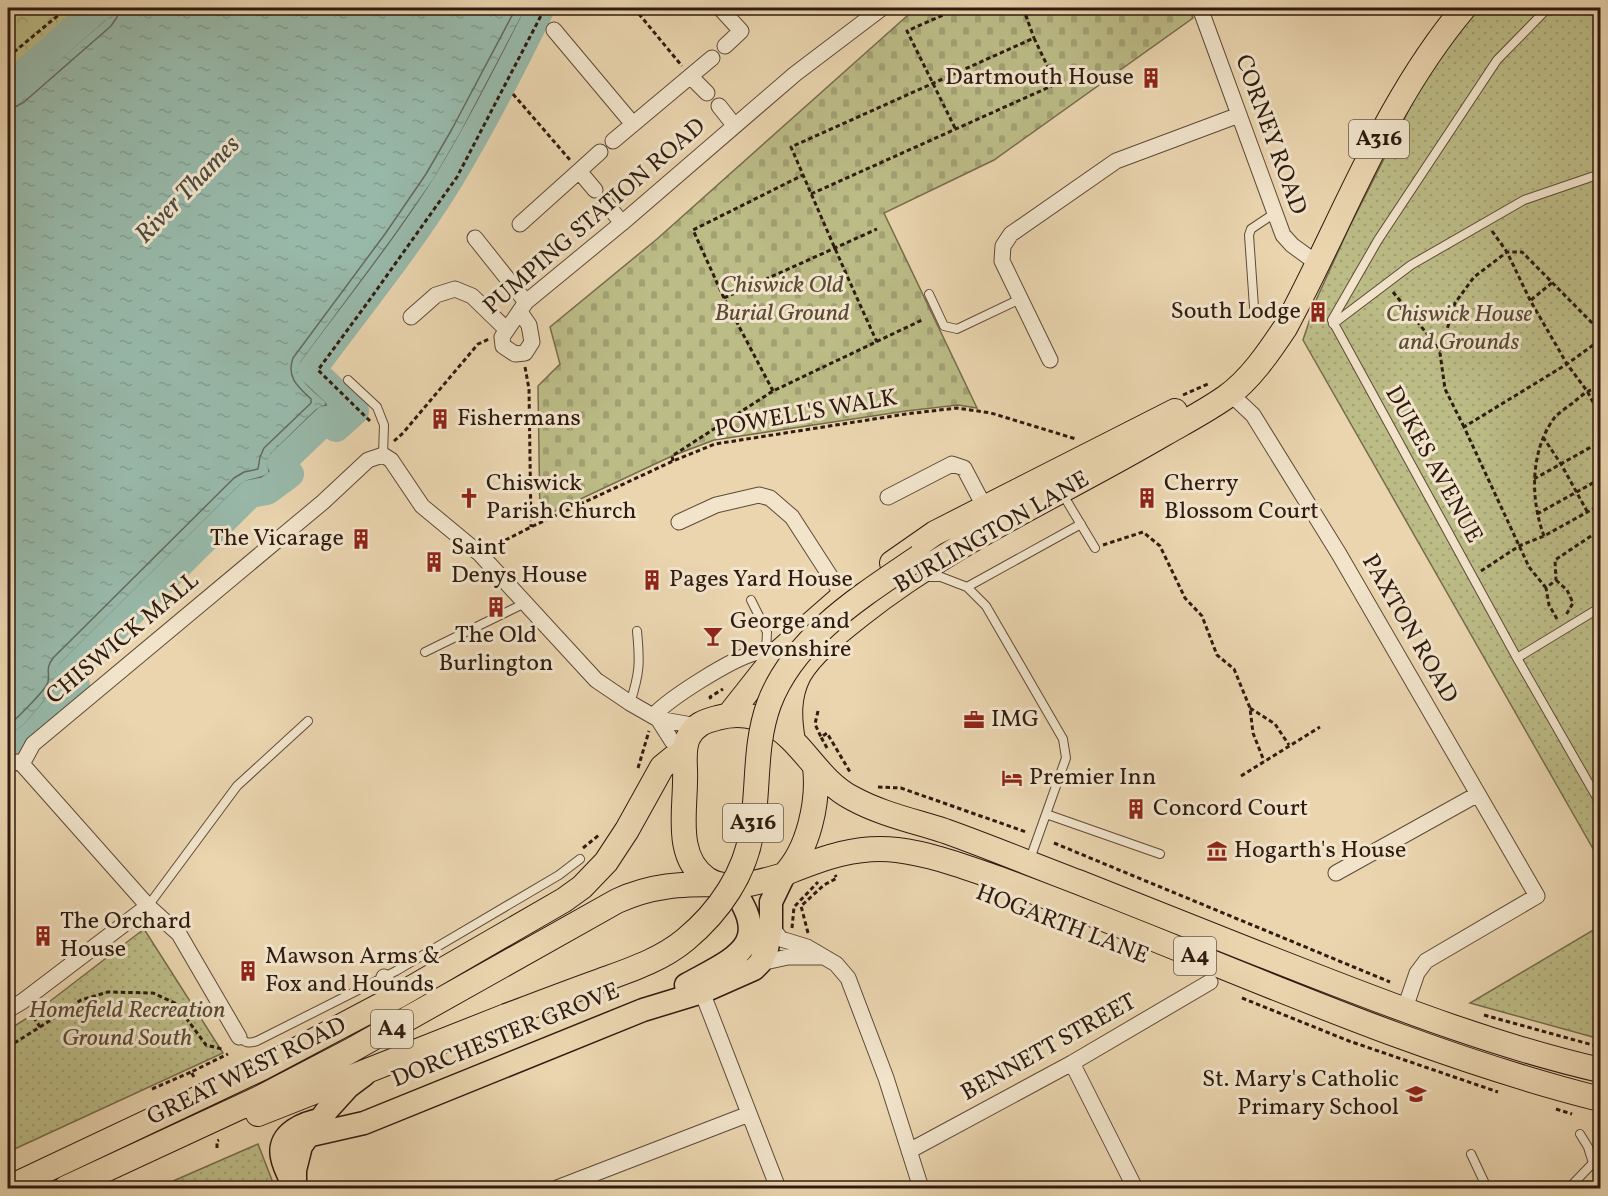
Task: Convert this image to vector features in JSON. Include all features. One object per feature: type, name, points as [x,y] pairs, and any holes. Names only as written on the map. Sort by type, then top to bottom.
[{"type":"highway","name":"BURLINGTON LANE","points":[[729,715],[772,652],[843,596],[935,533],[985,508],[1056,482],[1161,436],[1228,395],[1252,371],[1285,328],[1401,97],[1447,27],[1464,8]]},
{"type":"highway","name":"BURLINGTON LANE","points":[[1056,482],[1252,371]]},
{"type":"highway","name":"A316","points":[[373,1069],[656,959],[684,941],[709,918],[731,887],[748,849],[753,829],[759,742],[770,702],[799,652],[861,597],[917,566],[972,526],[1056,482]]},
{"type":"highway","name":"BURLINGTON LANE","points":[[793,741],[790,704],[799,676],[809,661],[846,626],[917,566]]},
{"type":"highway","points":[[729,715],[755,717],[771,723],[803,750],[823,760],[817,780],[814,813],[806,836],[786,873],[753,884],[724,884],[706,879],[688,854],[684,839],[685,752],[688,738],[697,726],[706,721],[729,715]]},
{"type":"highway","name":"GREAT WEST ROAD","points":[[8,1188],[262,1068],[390,987],[564,900],[582,887],[616,848],[662,767],[685,752]]},
{"type":"highway","name":"HOGARTH LANE","points":[[823,760],[848,797],[871,807],[984,845],[1404,1011],[1494,1041],[1600,1070]]},
{"type":"highway","name":"HOGARTH LANE","points":[[786,873],[838,854],[861,849],[898,850],[950,862],[1069,905],[1423,1046],[1600,1099]]},
{"type":"highway","name":"GREAT WEST ROAD","points":[[66,1188],[260,1098],[350,1051],[617,901],[652,888],[681,884],[724,884]]},
{"type":"highway","name":"A4","points":[[82,1188],[267,1110],[373,1069]]},
{"type":"main road","name":"A316","points":[[760,963],[767,949],[784,930],[771,902],[786,873]]},
{"type":"main road","name":"DORCHESTER GROVE","points":[[643,1010],[734,959],[745,947],[750,930],[745,907],[724,884]]},
{"type":"main road","name":"DORCHESTER GROVE","points":[[315,1128],[364,1123],[643,1010],[702,992],[747,973],[760,963]]},
{"type":"main road","name":"A316","points":[[295,1188],[284,1166],[281,1151],[287,1136],[303,1124],[315,1128],[348,1087],[373,1069]]},
{"type":"street","points":[[720,8],[741,31],[724,46]]},
{"type":"street","name":"PUMPING STATION ROAD","points":[[506,329],[523,307],[734,125],[795,74],[882,8]]},
{"type":"street","name":"CORNEY ROAD","points":[[1200,8],[1283,236],[1318,264]]},
{"type":"street","points":[[554,30],[632,123]]},
{"type":"street","points":[[613,141],[712,58]]},
{"type":"street","points":[[691,77],[707,93]]},
{"type":"street","points":[[719,106],[734,125]]},
{"type":"street","points":[[1050,360],[1002,261],[1003,246],[1011,234],[1116,161],[1239,115]]},
{"type":"street","points":[[520,224],[600,152]]},
{"type":"street","points":[[579,171],[595,190]]},
{"type":"street","points":[[605,202],[622,223]]},
{"type":"street","points":[[411,317],[436,295],[455,289],[472,296],[506,329],[502,337],[503,346],[515,354],[529,350],[532,342],[523,307],[475,238]]},
{"type":"street","name":"PAXTON ROAD","points":[[1228,395],[1244,406],[1259,424],[1339,554],[1537,896],[1426,961],[1417,973],[1404,1011]]},
{"type":"street","points":[[383,455],[391,460],[422,506],[480,554],[596,680],[656,717],[697,726]]},
{"type":"street","name":"CHISWICK MALL","points":[[15,764],[33,744],[323,502],[368,460],[383,455]]},
{"type":"street","points":[[888,497],[952,464],[964,468],[985,508]]},
{"type":"street","points":[[679,522],[716,505],[759,495],[770,498],[792,517],[843,596]]},
{"type":"street","name":"BURLINGTON LANE","points":[[656,717],[680,694],[742,657],[757,652],[772,652]]},
{"type":"street","points":[[656,717],[672,741],[685,752]]},
{"type":"street","points":[[15,764],[148,906],[179,934],[239,1037]]},
{"type":"street","points":[[1336,873],[1478,794]]},
{"type":"street","points":[[8,1010],[148,906]]},
{"type":"street","points":[[784,930],[781,939],[807,947],[836,964],[848,978],[879,1059],[921,1188]]},
{"type":"street","points":[[760,963],[788,957],[822,957]]},
{"type":"street","name":"BENNETT STREET","points":[[909,1151],[1072,1063],[1210,982]]},
{"type":"street","points":[[702,992],[778,1188]]},
{"type":"street","points":[[1072,1063],[1135,1188]]},
{"type":"street","points":[[557,1188],[749,1114]]},
{"type":"lane","points":[[1333,324],[1332,320],[1378,240],[1497,60],[1548,8]]},
{"type":"lane","points":[[1333,324],[1411,265],[1524,200],[1600,174]]},
{"type":"lane","points":[[1254,307],[1249,236],[1251,229],[1275,213]]},
{"type":"lane","points":[[929,294],[944,326],[957,329],[1020,299]]},
{"type":"lane","name":"DUKES AVENUE","points":[[1333,324],[1517,658],[1600,803]]},
{"type":"lane","points":[[348,380],[377,406],[384,425],[383,455]]},
{"type":"lane","points":[[1056,482],[1095,548]]},
{"type":"lane","points":[[967,587],[1081,524]]},
{"type":"lane","points":[[917,566],[967,587],[986,606],[1063,739],[1065,758],[1029,863]]},
{"type":"lane","points":[[751,600],[767,632],[772,652]]},
{"type":"lane","points":[[425,652],[525,603]]},
{"type":"lane","points":[[1517,658],[1596,610]]},
{"type":"lane","points":[[630,703],[640,661],[637,631]]},
{"type":"lane","points":[[148,906],[237,786],[308,721]]},
{"type":"lane","points":[[1046,814],[1160,854]]},
{"type":"lane","points":[[239,1037],[243,1042],[257,1041],[390,987],[559,875],[579,856]]},
{"type":"lane","points":[[1569,1188],[1593,1163],[1588,1147],[1580,1134]]},
{"type":"lane","points":[[1471,1154],[1487,1188]]},
{"type":"path","points":[[8,57],[67,8]]},
{"type":"path","points":[[384,435],[376,432],[375,426],[318,370],[457,177],[545,8]]},
{"type":"path","points":[[634,8],[691,77]]},
{"type":"path","points":[[955,129],[907,31],[959,8]]},
{"type":"path","points":[[811,194],[1056,84],[1023,8]]},
{"type":"path","points":[[1046,8],[1066,14],[1075,8]]},
{"type":"path","points":[[877,342],[834,249],[791,147],[1035,38]]},
{"type":"path","points":[[513,94],[579,171]]},
{"type":"path","points":[[773,391],[724,298],[693,230],[803,175]]},
{"type":"path","points":[[1486,222],[1507,252],[1530,300],[1600,415]]},
{"type":"path","points":[[724,298],[877,229]]},
{"type":"path","points":[[1600,331],[1522,252],[1507,252],[1474,277],[1455,303],[1441,351],[1445,388],[1529,567],[1546,588],[1549,605],[1557,619],[1566,615],[1573,603],[1568,590],[1556,580],[1555,560],[1600,530]]},
{"type":"path","points":[[1530,300],[1553,282]]},
{"type":"path","points":[[1387,283],[1441,351]]},
{"type":"path","points":[[673,461],[672,456],[773,391],[922,320]]},
{"type":"path","name":"PUMPING STATION ROAD","points":[[383,455],[478,344],[506,329]]},
{"type":"path","points":[[1464,427],[1567,364],[1600,340]]},
{"type":"path","points":[[522,353],[529,389],[531,527]]},
{"type":"path","points":[[1544,536],[1537,514],[1534,479],[1543,437],[1556,416],[1587,391],[1600,386]]},
{"type":"path","name":"POWELL'S WALK","points":[[480,554],[531,527],[715,444],[957,408],[991,413],[1084,442]]},
{"type":"path","points":[[1543,437],[1588,513]]},
{"type":"path","points":[[1534,479],[1600,442]]},
{"type":"path","points":[[1537,514],[1600,479]]},
{"type":"path","points":[[1483,570],[1520,546],[1544,536],[1600,505]]},
{"type":"path","points":[[1095,548],[1143,532],[1160,546],[1185,598],[1202,616],[1217,655],[1234,669],[1250,708],[1253,733],[1264,761]]},
{"type":"path","points":[[1546,588],[1556,580]]},
{"type":"path","points":[[1250,708],[1275,723],[1289,746]]},
{"type":"path","points":[[818,711],[815,724],[821,737],[823,760]]},
{"type":"path","points":[[637,770],[656,717]]},
{"type":"path","points":[[1240,776],[1320,727]]},
{"type":"path","points":[[821,737],[827,733],[845,766],[853,774]]},
{"type":"path","points":[[875,787],[901,788],[1026,832]]},
{"type":"path","points":[[579,856],[599,835]]},
{"type":"path","points":[[1054,843],[1400,986]]},
{"type":"path","points":[[825,878],[797,902],[784,930],[809,936],[801,906],[824,885],[837,878],[833,875],[843,871]]},
{"type":"path","points":[[8,1047],[81,1000],[108,992],[153,993],[175,1003],[206,1045],[222,1049]]},
{"type":"path","points":[[1240,996],[1349,1041],[1502,1093]]},
{"type":"path","points":[[23,1001],[40,1027]]},
{"type":"path","points":[[1480,1014],[1600,1047]]},
{"type":"path","points":[[152,1089],[228,1054]]},
{"type":"path","points":[[190,1072],[193,1077],[202,1073]]},
{"type":"path","points":[[1554,1109],[1574,1114]]},
{"type":"path","points":[[217,1148],[217,1141],[225,1137]]},
{"type":"green space","points":[[8,8],[98,8],[8,87]]},
{"type":"green space","name":"Chiswick Old Burial Ground","points":[[916,8],[1189,8],[1193,18],[994,160],[884,213],[977,408],[958,405],[906,411],[714,440],[672,456],[540,518],[538,386],[560,364],[550,327],[657,239]]},
{"type":"green space","name":"Chiswick House and Grounds","points":[[1475,8],[1600,8],[1600,861],[1303,340],[1317,298],[1348,230],[1435,58]]},
{"type":"green space","points":[[1600,926],[1600,1039],[1470,1003]]},
{"type":"green space","name":"Homefield Recreation Ground South","points":[[144,929],[223,1053],[8,1152],[8,1030],[32,1015]]},
{"type":"green space","points":[[258,1144],[275,1188],[157,1188]]},
{"type":"water","name":"River Thames","points":[[98,8],[541,8],[472,141],[431,208],[312,370],[355,411],[336,428],[325,420],[281,463],[290,474],[267,491],[250,494],[69,674],[76,685],[34,734],[8,754],[8,87]]},
{"type":"waterway","points":[[8,87],[98,8]]},
{"type":"waterway","points":[[8,754],[34,734],[76,685],[69,674],[250,494],[267,491],[290,474],[281,463],[326,420],[336,428],[355,411],[312,370],[431,209],[472,142],[541,8]]},
{"type":"place","name":"Dartmouth House","points":[[1151,78]]},
{"type":"place","name":"South Lodge","points":[[1318,312]]},
{"type":"place","name":"Fishermans","points":[[440,419]]},
{"type":"place","name":"Chiswick Parish Church","points":[[469,498]]},
{"type":"place","name":"Cherry Blossom Court","points":[[1147,498]]},
{"type":"place","name":"The Vicarage","points":[[361,539]]},
{"type":"place","name":"Saint Denys House","points":[[434,562]]},
{"type":"place","name":"Pages Yard House","points":[[652,580]]},
{"type":"place","name":"The Old Burlington","points":[[496,607]]},
{"type":"place","name":"George and Devonshire","points":[[713,636]]},
{"type":"place","name":"IMG","points":[[974,720]]},
{"type":"place","name":"Premier Inn","points":[[1012,778]]},
{"type":"place","name":"Concord Court","points":[[1136,809]]},
{"type":"place","name":"Hogarth's House","points":[[1217,851]]},
{"type":"place","name":"The Orchard House","points":[[43,936]]},
{"type":"place","name":"Mawson Arms & Fox and Hounds","points":[[248,971]]},
{"type":"place","name":"St. Mary's Catholic Primary School","points":[[1416,1094]]}]
